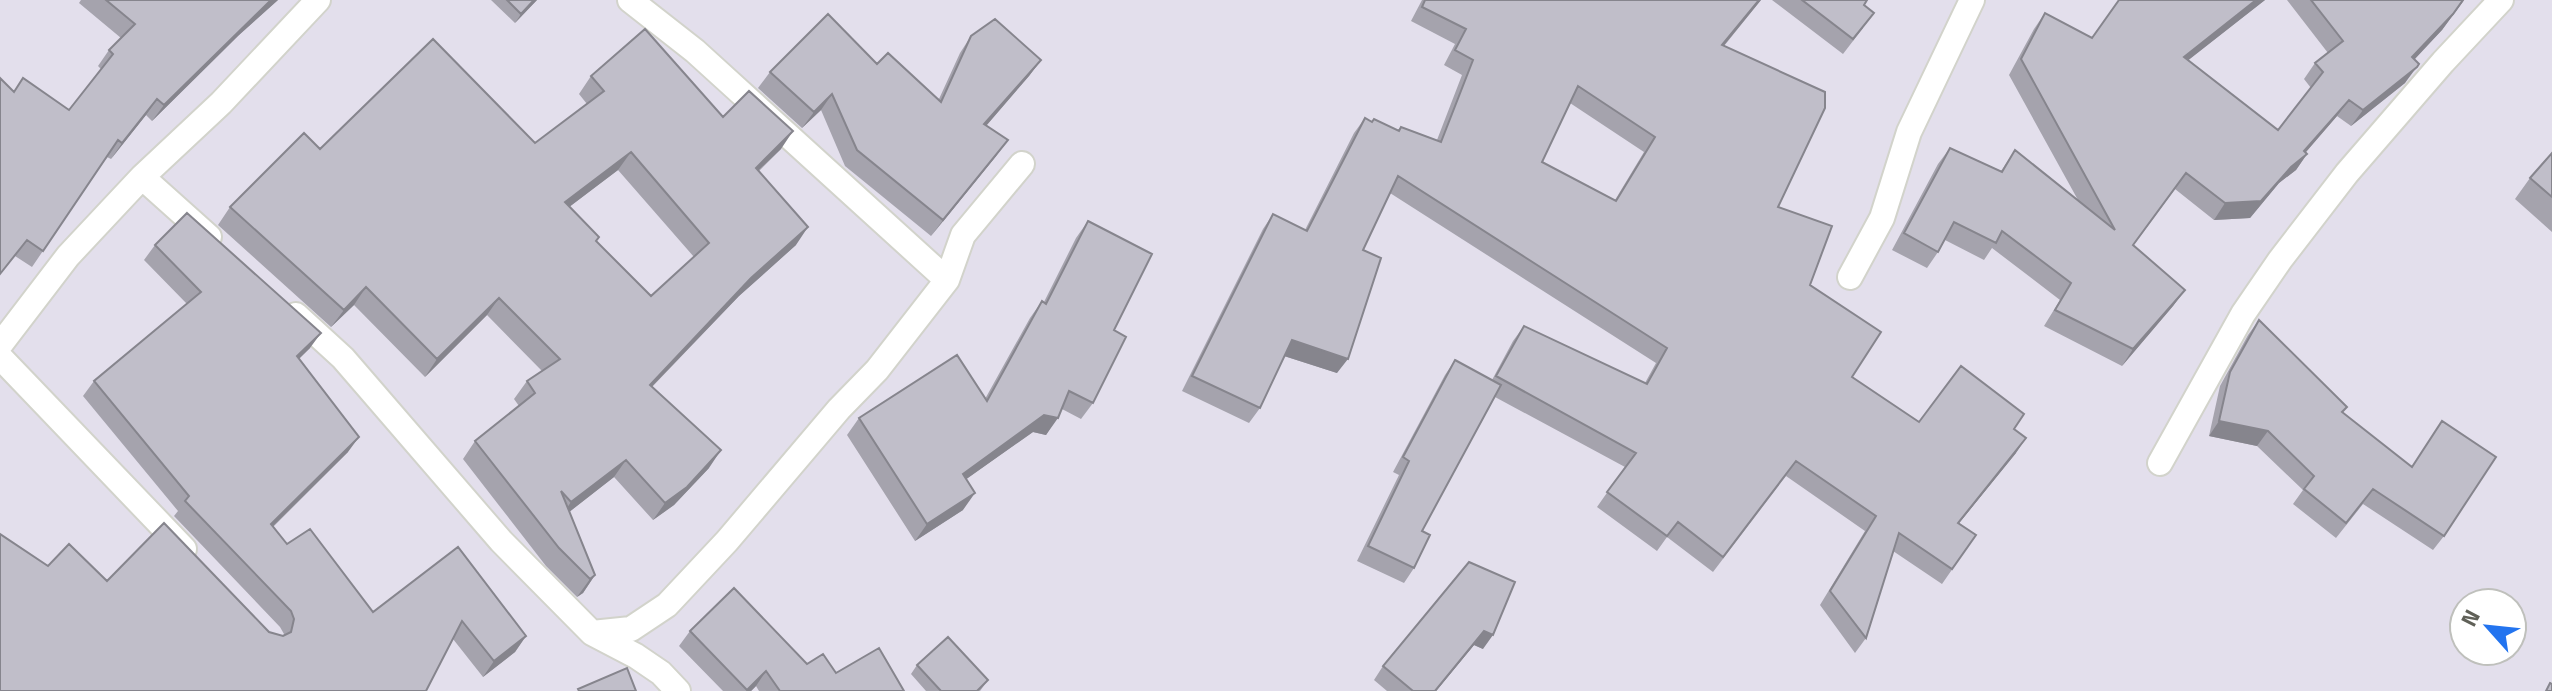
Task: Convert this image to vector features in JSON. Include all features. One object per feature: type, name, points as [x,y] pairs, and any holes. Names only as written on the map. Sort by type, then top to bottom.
[{"type":"street","points":[[0,345],[68,256],[142,177],[221,103],[318,0]]},
{"type":"street","points":[[630,0],[695,51],[947,280]]},
{"type":"street","points":[[1850,277],[1882,218],[1909,132],[1972,0]]},
{"type":"street","points":[[2160,463],[2243,314],[2280,260],[2357,162],[2501,0]]},
{"type":"street","points":[[592,633],[631,629],[667,605],[727,541],[839,409],[877,370],[947,280],[963,235],[1022,164]]},
{"type":"street","points":[[142,177],[225,252]]},
{"type":"street","points":[[284,305],[343,358],[501,541],[592,633],[636,656],[661,673],[678,691]]},
{"type":"street","points":[[0,357],[204,570]]},
{"type":"building","points":[[106,0],[271,0],[164,105],[157,99],[122,143],[118,140],[43,251],[27,240],[0,274],[0,78],[14,92],[23,78],[69,110],[113,54],[109,50],[135,24]]},
{"type":"building","points":[[507,0],[534,0],[521,14]]},
{"type":"building","points":[[1425,0],[1759,0],[1722,45],[1825,92],[1825,108],[1778,207],[1832,226],[1810,285],[1881,332],[1852,377],[1919,422],[1961,366],[2024,414],[2014,429],[2026,438],[1958,523],[1976,535],[1952,569],[1899,533],[1866,638],[1830,591],[1876,516],[1796,461],[1723,557],[1678,522],[1667,536],[1607,492],[1636,453],[1496,376],[1524,326],[1647,384],[1667,348],[1398,176],[1363,250],[1381,258],[1348,359],[1292,340],[1260,408],[1192,376],[1273,214],[1307,231],[1365,118],[1441,142],[1473,60],[1455,50],[1466,29],[1422,7]],"holes":[[[1578,86],[1655,137],[1616,201],[1542,162]]]},
{"type":"building","points":[[1802,0],[1867,0],[1864,5],[1874,13],[1853,39]]},
{"type":"building","points":[[2119,0],[2256,0],[2184,57],[2278,130],[2323,72],[2315,63],[2343,41],[2311,0],[2463,0],[2412,57],[2419,64],[2417,67],[2363,110],[2349,100],[2304,151],[2307,154],[2261,201],[2225,203],[2186,173],[2133,245],[2185,290],[2133,349],[2055,310],[2071,283],[2002,231],[1996,243],[1954,222],[1938,252],[1904,233],[1950,148],[2002,172],[2015,150],[2115,230],[2021,59],[2045,13],[2092,38]]},
{"type":"building","points":[[828,14],[877,64],[888,53],[941,102],[971,36],[995,19],[1041,60],[984,124],[1008,140],[943,220],[857,150],[832,94],[814,112],[770,72]]},
{"type":"building","points":[[645,29],[723,117],[749,91],[793,131],[756,168],[808,227],[751,278],[650,385],[721,450],[687,487],[665,503],[626,460],[571,502],[561,491],[595,575],[590,579],[559,548],[475,441],[535,393],[527,381],[560,359],[499,298],[437,359],[366,287],[344,310],[230,207],[304,133],[320,149],[433,39],[535,143],[604,91],[591,76]],"holes":[[[631,152],[709,243],[651,296],[596,241],[599,237],[565,202]]]},
{"type":"building","points":[[2552,153],[2552,197],[2530,178]]},
{"type":"building","points":[[187,213],[321,333],[297,356],[359,437],[271,524],[287,544],[310,529],[373,612],[458,547],[526,636],[494,661],[462,621],[426,691],[0,691],[0,534],[48,566],[69,544],[107,581],[164,523],[269,632],[283,636],[291,632],[294,619],[291,611],[185,501],[189,496],[94,381],[201,292],[155,245]]},
{"type":"building","points":[[1088,221],[1152,254],[1114,330],[1126,337],[1093,403],[1069,391],[1058,418],[1044,415],[963,474],[975,493],[927,524],[859,418],[957,355],[987,401],[1042,301],[1046,304]]},
{"type":"building","points":[[2259,320],[2347,407],[2342,412],[2412,467],[2442,421],[2496,457],[2444,536],[2373,489],[2346,523],[2304,489],[2314,476],[2268,431],[2219,421],[2230,372]]},
{"type":"building","points":[[1455,360],[1501,385],[1422,531],[1430,535],[1414,568],[1368,546],[1409,461],[1403,457]]},
{"type":"building","points":[[1469,562],[1515,582],[1493,635],[1484,631],[1435,691],[1413,691],[1383,666]]},
{"type":"building","points":[[734,588],[807,664],[823,654],[836,673],[879,648],[904,691],[780,691],[766,671],[747,690],[690,631]]},
{"type":"building","points":[[948,637],[988,680],[977,691],[941,691],[917,665]]},
{"type":"building","points":[[627,668],[636,691],[578,689]]}]
